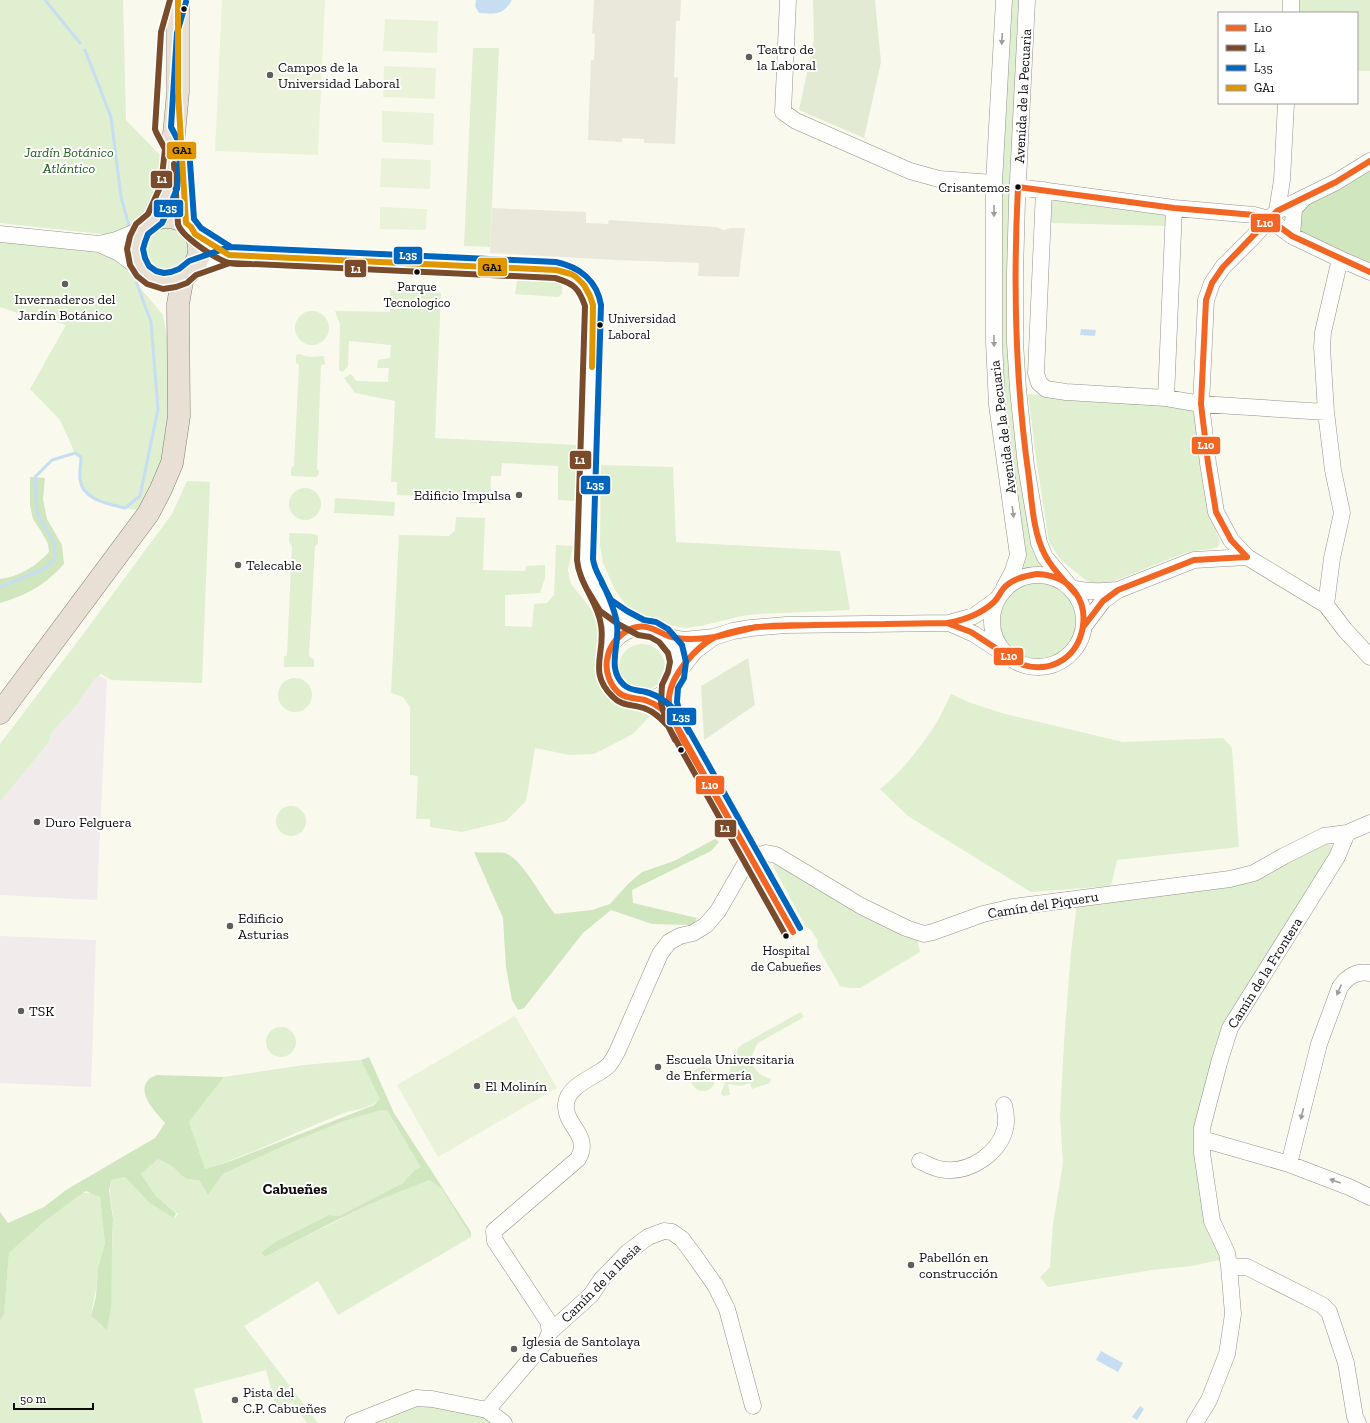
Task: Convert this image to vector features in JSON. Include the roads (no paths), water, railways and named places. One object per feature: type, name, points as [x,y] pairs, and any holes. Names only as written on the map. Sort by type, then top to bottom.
[{"type":"highway","points":[[177,339],[169,305],[148,274],[137,261],[135,249],[137,239],[149,224],[169,187],[178,92],[178,0]]},
{"type":"highway","points":[[0,714],[148,514],[162,489],[172,462],[179,416],[177,339],[178,304],[188,272],[196,260],[199,251],[198,242],[191,229],[178,92]]},
{"type":"highway","points":[[149,224],[172,218],[191,229]]},
{"type":"highway","points":[[148,274],[163,281],[173,280],[188,272]]},
{"type":"street","points":[[788,0],[783,112],[796,121],[910,171],[939,179],[994,183]]},
{"type":"street","name":"Avenida de la Pecuaria","points":[[1000,594],[1013,571],[1018,555],[997,405],[994,342],[994,183],[1004,0]]},
{"type":"street","name":"Avenida de la Pecuaria","points":[[1027,0],[1015,273],[1018,389],[1026,466],[1039,543],[1045,557],[1071,588]]},
{"type":"street","points":[[1291,0],[1291,12]]},
{"type":"street","points":[[1273,215],[1282,180],[1286,104]]},
{"type":"street","points":[[1370,161],[1336,182],[1273,215],[1223,267],[1212,283],[1206,300],[1201,404],[1216,512],[1231,540],[1247,557],[1326,606],[1345,630],[1370,657]]},
{"type":"street","points":[[1282,180],[1286,188],[1294,197],[1303,199]]},
{"type":"street","points":[[1018,186],[1174,208],[1254,215],[1273,215],[1292,236],[1370,272]]},
{"type":"street","points":[[1044,190],[1036,373],[1039,383],[1046,389],[1066,392],[1166,398],[1201,404],[1326,412]]},
{"type":"street","points":[[1292,236],[1294,209],[1303,199]]},
{"type":"street","points":[[1166,398],[1174,208]]},
{"type":"street","points":[[99,244],[116,240],[149,224]]},
{"type":"street","points":[[191,229],[228,255]]},
{"type":"street","points":[[0,234],[99,244],[119,253],[148,274]]},
{"type":"street","points":[[188,272],[228,255],[556,270],[571,274],[584,285],[593,306],[585,540],[587,570],[605,605],[610,630],[606,656],[607,675],[616,689],[626,697],[647,700],[660,706],[674,721],[751,858],[744,866],[718,911],[706,925],[693,933],[680,936],[669,942],[660,954],[617,1052],[608,1065],[577,1086],[570,1095],[566,1104],[568,1115],[582,1142],[582,1152],[578,1159],[494,1232],[495,1241],[548,1321],[550,1332],[546,1342],[488,1410]]},
{"type":"street","points":[[1326,606],[1332,558],[1342,513],[1333,470],[1326,412],[1322,360],[1323,332],[1340,259]]},
{"type":"street","points":[[1084,626],[1103,601],[1118,590],[1194,560],[1247,557]]},
{"type":"street","points":[[664,636],[684,640],[714,637],[733,631],[751,628],[786,625],[949,623],[974,616],[1019,577],[1031,574],[1046,574],[1058,578],[1071,588],[1077,595],[1083,608],[1084,626],[1082,635],[1075,649],[1065,659],[1050,666],[1028,667],[1020,664],[974,634],[949,623]]},
{"type":"street","points":[[1071,588],[1086,592],[1118,590]]},
{"type":"street","points":[[1000,594],[992,615],[991,627],[993,637],[1006,655]]},
{"type":"street","points":[[605,605],[623,618],[642,628]]},
{"type":"street","points":[[606,656],[614,640],[628,630],[642,628],[653,629],[664,636],[675,649],[678,662],[669,703],[674,721]]},
{"type":"street","points":[[647,700],[660,696],[695,651],[714,637]]},
{"type":"street","name":"Camín del Piqueru","points":[[751,858],[766,853],[776,855],[861,906],[910,930],[924,934],[983,914],[1013,907],[1230,879],[1254,873],[1324,836],[1347,833],[1370,823]]},
{"type":"street","name":"Camín de la Frontera","points":[[1195,1423],[1208,1400],[1226,1354],[1233,1314],[1229,1266],[1226,1253],[1212,1221],[1202,1153],[1202,1128],[1230,1028],[1337,857],[1347,833]]},
{"type":"street","points":[[1289,1164],[1319,1044],[1340,987],[1345,979],[1351,975],[1363,972],[1370,973]]},
{"type":"street","points":[[920,1161],[932,1167],[946,1170],[971,1166],[983,1159],[994,1150],[1005,1129],[1006,1117],[1004,1105]]},
{"type":"street","points":[[1202,1139],[1289,1164],[1349,1186],[1370,1197]]},
{"type":"street","name":"Camín de la Ilesia","points":[[550,1332],[591,1295],[601,1280],[628,1252],[648,1237],[664,1231],[672,1232],[682,1239],[696,1258],[715,1285],[727,1309],[753,1406]]},
{"type":"street","points":[[1229,1266],[1247,1267],[1322,1305],[1328,1312],[1346,1363],[1355,1418],[1358,1423]]},
{"type":"street","points":[[353,1423],[416,1398],[432,1399],[488,1410],[504,1423]]},
{"type":"water","points":[[476,0],[512,0],[502,11],[489,14],[479,13],[475,6]]},
{"type":"water","points":[[1081,329],[1096,330],[1095,336],[1080,335]]},
{"type":"water","points":[[1101,1351],[1123,1363],[1118,1372],[1096,1360]]},
{"type":"water","points":[[1140,1406],[1144,1409],[1137,1420],[1132,1417]]},
{"type":"waterway","points":[[45,0],[80,43]]},
{"type":"waterway","points":[[85,50],[111,117],[121,197],[129,226]]},
{"type":"waterway","points":[[0,587],[44,569],[55,559],[54,543],[37,513],[35,477],[52,460],[75,453],[81,457],[80,479],[82,486],[91,496],[104,503],[125,508],[140,496],[158,409],[151,322],[137,284],[135,272]]},
{"type":"place","name":"Teatro de la Laboral","points":[[749,57]]},
{"type":"place","name":"Campos de la Universidad Laboral","points":[[270,75]]},
{"type":"place","name":"Crisantemos","points":[[1018,187]]},
{"type":"place","name":"Parque Tecnologico","points":[[417,272]]},
{"type":"place","name":"Invernaderos del Jardín Botánico","points":[[65,284]]},
{"type":"place","name":"Universidad Laboral","points":[[600,325]]},
{"type":"place","name":"Edificio Impulsa","points":[[519,495]]},
{"type":"place","name":"Telecable","points":[[238,565]]},
{"type":"place","name":"Duro Felguera","points":[[37,822]]},
{"type":"place","name":"Edificio Asturias","points":[[230,926]]},
{"type":"place","name":"Hospital de Cabueñes","points":[[786,936]]},
{"type":"place","name":"TSK","points":[[21,1011]]},
{"type":"place","name":"Escuela Universitaria de Enfermería","points":[[658,1067]]},
{"type":"place","name":"El Molinín","points":[[477,1086]]},
{"type":"place","name":"Pabellón en construcción","points":[[911,1265]]},
{"type":"place","name":"Iglesia de Santolaya de Cabueñes","points":[[514,1349]]},
{"type":"place","name":"Pista del C.P. Cabueñes","points":[[235,1400]]},
{"type":"district","name":"Cabueñes","points":[[295,1189]]},
{"type":"park label","name":"Jardín Botánico Atlántico","points":[[69,160]]}]
